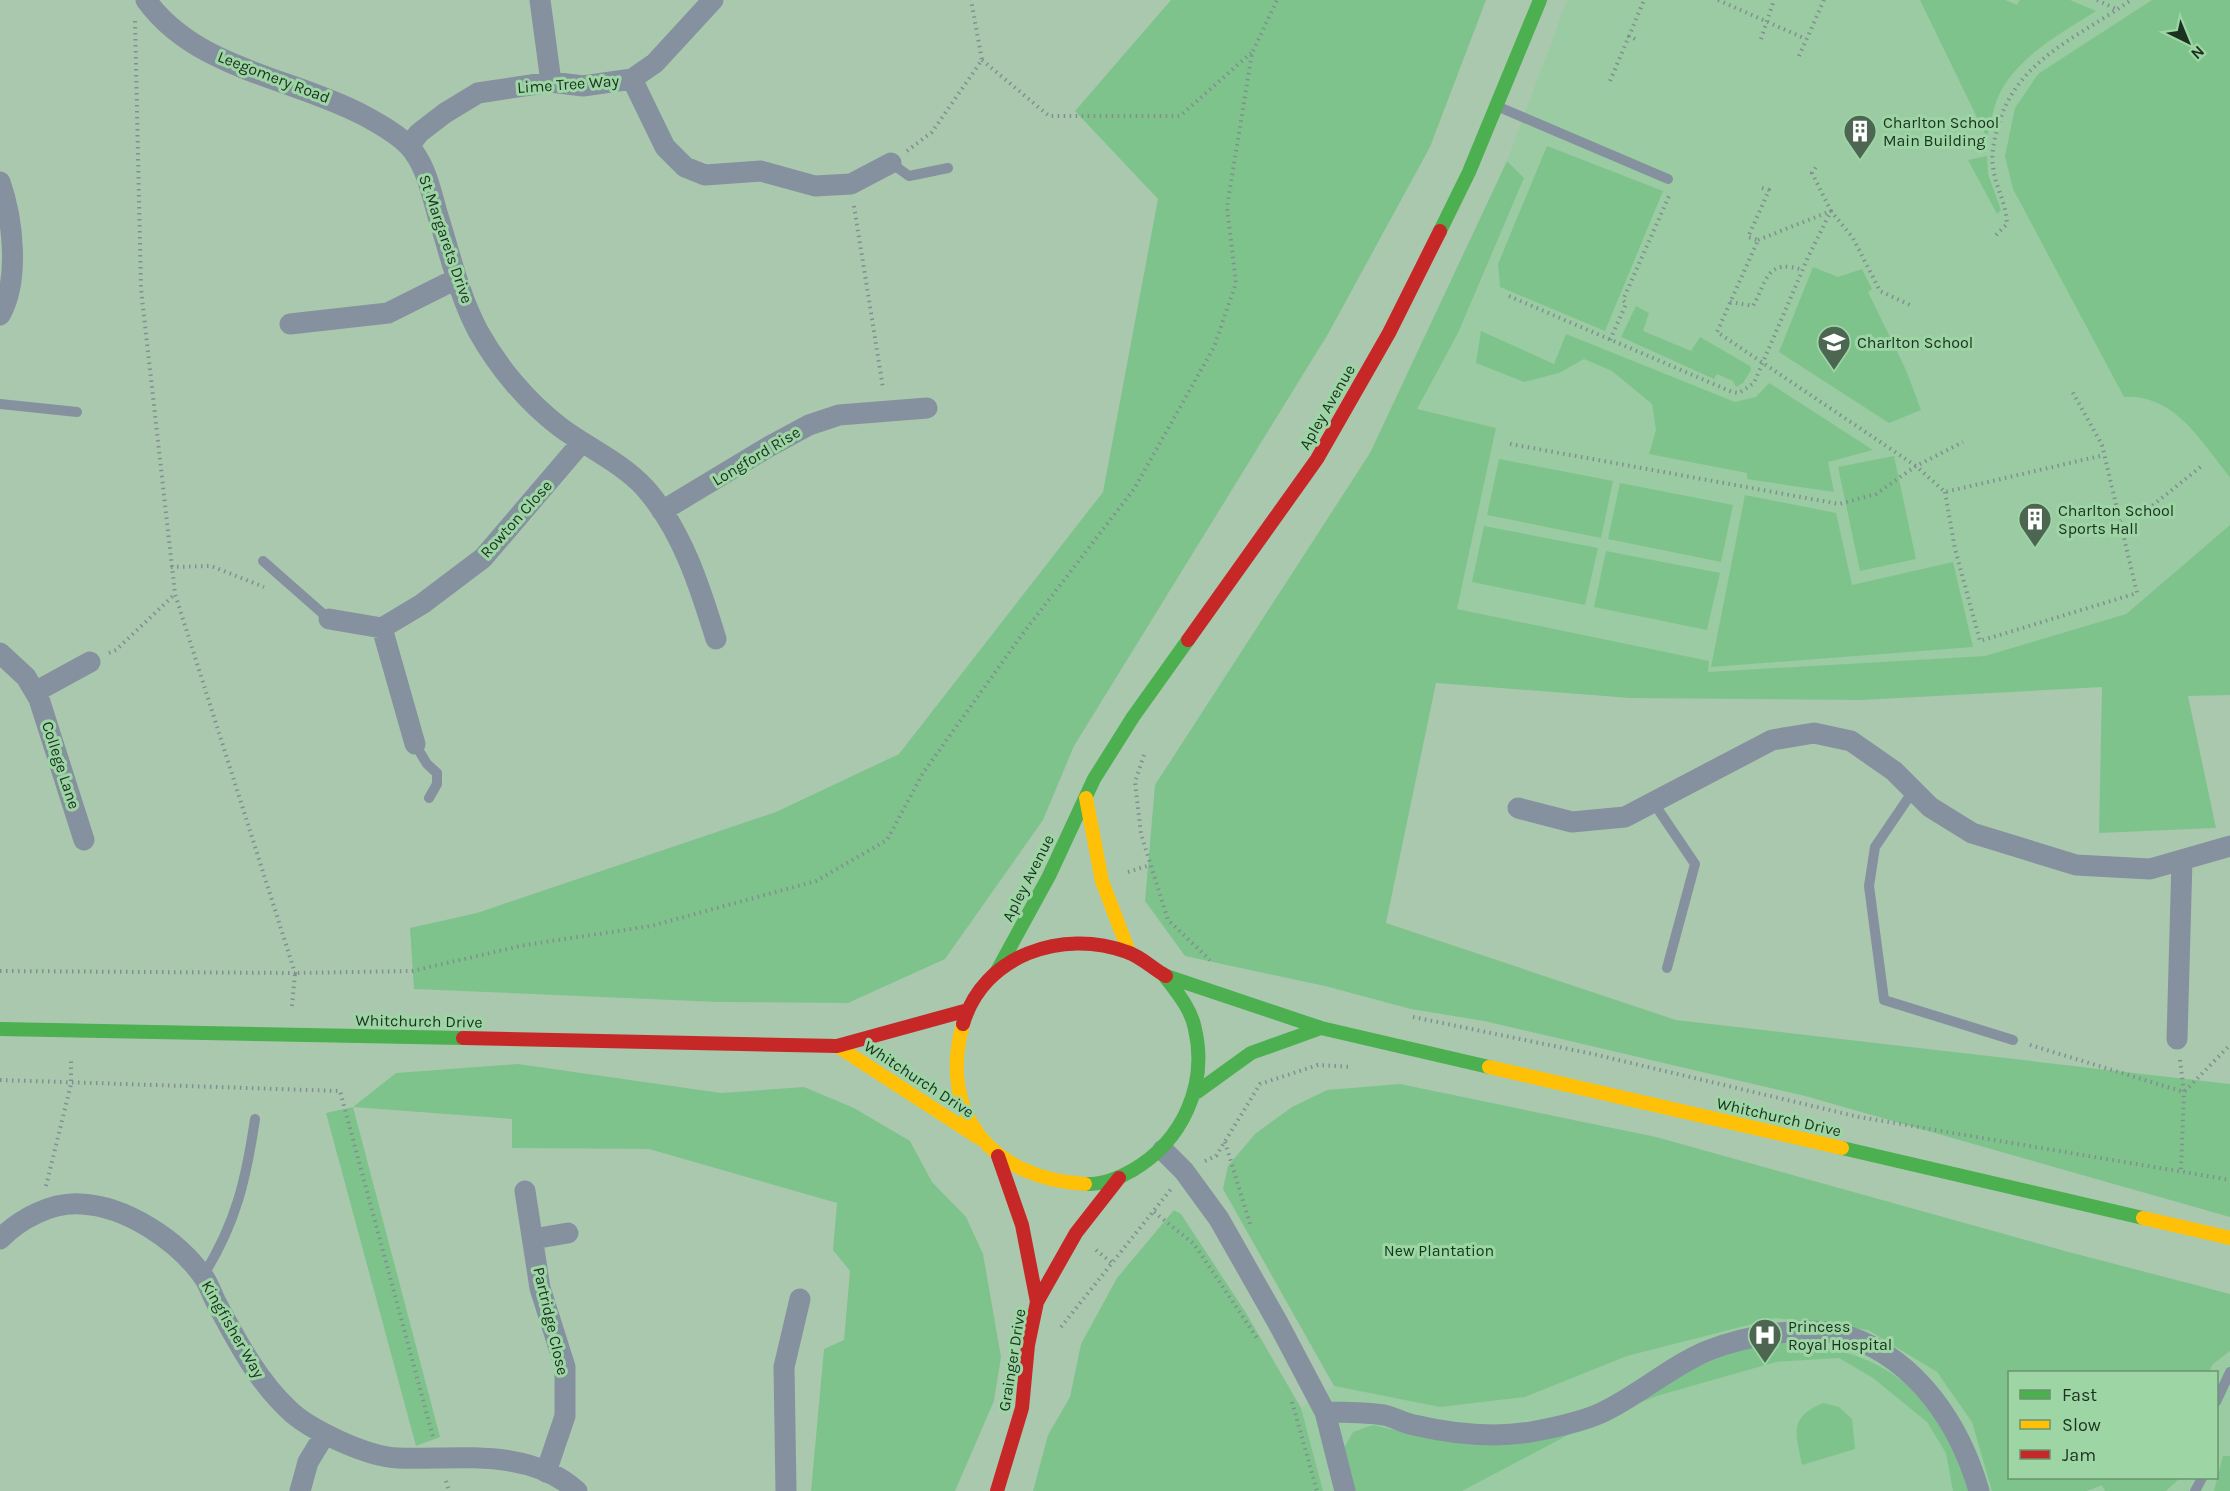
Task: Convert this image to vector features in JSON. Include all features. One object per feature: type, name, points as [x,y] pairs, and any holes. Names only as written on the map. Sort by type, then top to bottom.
[{"type":"main road","name":"Apley Avenue","points":[[997,971],[1049,876],[1086,798],[1133,717],[1317,459],[1389,333],[1469,172],[1540,0]]},
{"type":"main road","points":[[1086,798],[1102,881],[1129,952]]},
{"type":"main road","name":"Whitchurch Drive","points":[[983,1141],[968,1117],[959,1091],[957,1055],[959,1036],[968,1010],[980,989],[997,971],[1027,952],[1060,942],[1096,942],[1129,952],[1163,975],[1228,1000],[1321,1028],[2230,1239]]},
{"type":"main road","name":"Whitchurch Drive","points":[[837,1046],[983,1141],[998,1156],[1035,1178],[1076,1185],[1119,1178],[1143,1167],[1163,1150],[1184,1124],[1197,1092],[1200,1060],[1195,1029],[1183,999],[1163,975]]},
{"type":"main road","name":"Whitchurch Drive","points":[[0,1029],[837,1046],[968,1010]]},
{"type":"main road","points":[[1197,1092],[1251,1053],[1321,1028]]},
{"type":"main road","name":"Grainger Drive","points":[[998,1156],[1022,1225],[1037,1302]]},
{"type":"main road","name":"Grainger Drive","points":[[997,1491],[1022,1408],[1028,1345],[1037,1302],[1076,1233],[1119,1178]]},
{"type":"street","points":[[540,0],[551,82]]},
{"type":"street","name":"Lime Tree Way","points":[[409,146],[419,133],[445,113],[478,93],[551,82],[583,86],[632,79],[655,63],[713,0]]},
{"type":"street","name":"Leegomery Road","points":[[148,2],[166,24],[191,42],[232,64],[333,99],[377,122],[409,146]]},
{"type":"street","points":[[632,79],[665,147],[685,167],[705,175],[761,171],[815,186],[851,184],[891,163]]},
{"type":"street","name":"St Margarets Drive","points":[[409,146],[427,176],[456,279],[478,330],[505,373],[559,426],[635,480],[662,511],[697,580],[717,639]]},
{"type":"street","points":[[0,182],[7,202],[13,260],[7,303],[0,315]]},
{"type":"street","points":[[290,324],[388,313],[456,279]]},
{"type":"street","name":"Longford Rise","points":[[662,511],[809,425],[839,415],[927,408]]},
{"type":"street","name":"Rowton Close","points":[[382,628],[422,604],[483,558],[582,442]]},
{"type":"street","points":[[329,619],[382,628],[415,744]]},
{"type":"street","name":"College Lane","points":[[0,653],[26,677],[35,692],[84,840]]},
{"type":"street","points":[[35,692],[90,662]]},
{"type":"street","points":[[1518,808],[1572,822],[1625,817],[1772,740],[1814,733],[1851,741],[1894,771],[1930,807],[1972,833],[2076,865],[2150,869],[2230,846]]},
{"type":"street","points":[[2178,1039],[2182,860]]},
{"type":"street","points":[[1163,1150],[1184,1171],[1220,1219],[1324,1412],[1345,1491]]},
{"type":"street","name":"Partridge Close","points":[[525,1191],[540,1288],[566,1367],[565,1416],[546,1472]]},
{"type":"street","name":"Kingfisher Way","points":[[0,1239],[13,1226],[33,1214],[79,1203],[106,1208],[134,1220],[171,1243],[203,1276],[258,1376],[289,1410],[325,1434],[345,1444],[396,1458],[492,1457],[546,1472],[566,1481],[577,1491]]},
{"type":"street","points":[[533,1239],[568,1233]]},
{"type":"street","points":[[786,1491],[784,1367],[800,1299]]},
{"type":"street","points":[[1324,1412],[1387,1416],[1410,1425],[1471,1434],[1534,1432],[1601,1413],[1681,1365],[1740,1340],[1814,1332],[1848,1336],[1875,1348],[1901,1366],[1939,1403],[1959,1434],[1971,1462],[1979,1491]]},
{"type":"street","points":[[300,1491],[308,1462],[325,1434]]},
{"type":"lane","points":[[1496,106],[1668,179]]},
{"type":"lane","points":[[891,163],[909,176],[948,168]]},
{"type":"lane","points":[[0,404],[77,412]]},
{"type":"lane","points":[[263,561],[329,619]]},
{"type":"lane","points":[[415,744],[427,764],[437,773],[437,783],[429,798]]},
{"type":"lane","points":[[1914,791],[1875,847],[1869,886],[1884,1000],[2013,1040]]},
{"type":"lane","points":[[1653,802],[1695,864],[1667,968]]},
{"type":"lane","points":[[203,1276],[221,1247],[234,1219],[248,1162],[255,1119]]},
{"type":"lane","points":[[2218,1400],[2230,1372]]},
{"type":"path","points":[[971,0],[982,60],[1049,116],[1180,116],[1252,53]]},
{"type":"path","points":[[0,971],[295,973],[412,971],[525,945],[651,926],[816,881],[887,840],[922,773],[1021,636],[1134,489],[1214,347],[1236,283],[1227,207],[1252,53],[1277,0]]},
{"type":"path","points":[[1610,81],[1644,0]]},
{"type":"path","points":[[1718,0],[1806,39]]},
{"type":"path","points":[[1761,39],[1774,0]]},
{"type":"path","points":[[1799,56],[1824,0]]},
{"type":"path","points":[[2097,0],[2118,10]]},
{"type":"path","points":[[1996,235],[2007,224],[2007,206],[1992,166],[1995,138],[2002,108],[2020,79],[2051,52],[2131,0]]},
{"type":"path","points":[[148,2],[133,22],[141,289],[171,567],[175,594],[295,973],[289,1035]]},
{"type":"path","points":[[1629,36],[1635,39]]},
{"type":"path","points":[[891,163],[932,132],[982,60]]},
{"type":"path","points":[[1816,167],[1812,174],[1831,211],[1853,238],[1880,291],[1910,305]]},
{"type":"path","points":[[1610,340],[1626,304],[1623,300],[1671,190],[1668,179]]},
{"type":"path","points":[[851,184],[887,412]]},
{"type":"path","points":[[1762,189],[1769,190],[1748,237],[1758,240],[1831,211]]},
{"type":"path","points":[[1509,296],[1739,393],[1754,383],[1831,211]]},
{"type":"path","points":[[1758,240],[1717,332],[1916,466],[1945,492],[1955,549],[1980,641],[2137,593],[2102,445],[2072,390]]},
{"type":"path","points":[[1730,302],[1753,306],[1768,273],[1778,267],[1803,270]]},
{"type":"path","points":[[1510,444],[1839,504],[1876,494],[1916,466],[1963,442]]},
{"type":"path","points":[[1945,492],[2104,455]]},
{"type":"path","points":[[2120,518],[2148,509],[2203,465]]},
{"type":"path","points":[[171,567],[211,566],[271,590]]},
{"type":"path","points":[[90,662],[116,650],[175,594]]},
{"type":"path","points":[[1146,749],[1135,782],[1141,834],[1168,920],[1218,968]]},
{"type":"path","points":[[1408,1016],[1593,1054],[1859,1117],[2181,1169],[2230,1180]]},
{"type":"path","points":[[49,1209],[45,1192],[71,1084],[71,1031]]},
{"type":"path","points":[[2178,1039],[2184,1092],[2181,1169]]},
{"type":"path","points":[[2013,1040],[2184,1092]]},
{"type":"path","points":[[2184,1092],[2230,1045]]},
{"type":"path","points":[[1216,1156],[1260,1084],[1318,1065],[1359,1067]]},
{"type":"path","points":[[0,1080],[340,1091],[438,1457]]},
{"type":"path","points":[[1225,1141],[1250,1224],[1256,1234]]},
{"type":"path","points":[[1028,1345],[1059,1329],[1162,1202]]},
{"type":"path","points":[[1154,1212],[1194,1244],[1264,1348]]},
{"type":"path","points":[[1290,1397],[1304,1439],[1317,1491]]},
{"type":"shaded area","name":"Charlton School","points":[[1567,0],[2230,0],[2230,525],[2125,614],[1986,656],[1708,673],[1708,661],[1457,609],[1496,428],[1416,410],[1458,333],[1524,178],[1507,161]]},
{"type":"shaded area","name":"Princess Royal Hospital","points":[[2230,1294],[2230,1491],[1323,1491],[1301,1408],[1334,1386],[1440,1407],[1525,1397],[1627,1356],[1776,1318],[1868,1330],[1937,1372]]},
{"type":"green space","points":[[1171,0],[1486,0],[1430,147],[1328,334],[1074,746],[1043,820],[945,959],[848,1003],[718,1002],[414,989],[410,928],[477,913],[776,812],[899,754],[1103,492],[1158,199],[1075,111]]},
{"type":"green space","points":[[1920,0],[2005,0],[2017,5],[2020,0],[2070,0],[2096,11],[2032,54],[2010,76],[1997,100],[1987,138]]},
{"type":"green space","points":[[2152,0],[2230,0],[2230,477],[2197,436],[2172,412],[2158,403],[2142,398],[2124,397],[2013,189],[2005,156],[2015,108],[2038,74]]},
{"type":"green space","points":[[1547,146],[1663,191],[1605,331],[1500,287],[1498,264]]},
{"type":"green space","points":[[1987,156],[1988,174],[2001,210],[1997,214],[1968,160]]},
{"type":"green space","points":[[1507,161],[1524,178],[1458,333],[1417,409],[1496,428],[1457,609],[1709,661],[1708,672],[1985,656],[2126,614],[2230,525],[2230,695],[2188,696],[2216,828],[2099,833],[2102,687],[1861,700],[1630,698],[1436,683],[1386,923],[1676,1020],[2230,1084],[2230,1217],[1805,1096],[1484,1021],[1411,1009],[1325,986],[1185,956],[1145,901],[1155,785],[1370,453]]},
{"type":"green space","points":[[1813,267],[1838,277],[1862,269],[1872,289],[1868,292],[1906,370],[1921,410],[1889,423],[1779,352]]},
{"type":"green space","points":[[1636,306],[1649,313],[1643,331],[1691,351],[1700,337],[1750,366],[1751,370],[1743,383],[1736,387],[1733,381],[1717,374],[1714,379],[1621,337]]},
{"type":"green space","points":[[1481,331],[1554,364],[1566,334],[1735,402],[1756,397],[1769,383],[1873,450],[1828,462],[1834,492],[1747,479],[1747,473],[1649,454],[1656,430],[1652,404],[1612,371],[1584,359],[1559,373],[1524,382],[1476,363]]},
{"type":"green space","points":[[1894,456],[1916,559],[1860,571],[1838,467]]},
{"type":"green space","points":[[1499,459],[1613,481],[1601,538],[1487,515]]},
{"type":"green space","points":[[1620,483],[1733,505],[1721,562],[1608,539]]},
{"type":"green space","points":[[1745,495],[1836,513],[1852,585],[1953,562],[1973,647],[1711,667]]},
{"type":"green space","points":[[1484,526],[1598,548],[1585,605],[1472,582]]},
{"type":"green space","points":[[1606,551],[1720,573],[1707,630],[1594,607]]},
{"type":"green space","points":[[518,1064],[721,1093],[804,1087],[854,1108],[910,1141],[932,1182],[966,1217],[983,1254],[1001,1357],[994,1401],[955,1491],[811,1491],[824,1349],[844,1340],[850,1271],[833,1250],[837,1203],[649,1149],[512,1148],[512,1119],[353,1107],[396,1073]]},
{"type":"green space","name":"New Plantation","points":[[1400,1084],[1656,1137],[2065,1251],[2230,1294],[2230,1351],[2213,1364],[2210,1371],[2008,1371],[2008,1479],[2179,1479],[2166,1491],[2105,1491],[2102,1485],[2087,1491],[1992,1491],[1972,1422],[1937,1372],[1868,1330],[1776,1318],[1627,1356],[1525,1397],[1440,1407],[1334,1386],[1223,1189],[1228,1166],[1255,1134],[1292,1107],[1327,1090]]},
{"type":"green space","points":[[353,1107],[440,1437],[416,1446],[326,1113]]},
{"type":"green space","points":[[1174,1210],[1181,1214],[1246,1313],[1301,1408],[1323,1491],[1033,1491],[1048,1435],[1070,1397],[1081,1344],[1117,1278]]},
{"type":"green space","points":[[1800,1342],[1860,1357],[1878,1365],[1909,1387],[1923,1401],[1951,1439],[1958,1454],[1968,1491],[1953,1491],[1946,1453],[1927,1422],[1873,1378],[1839,1358],[1776,1362],[1660,1395],[1602,1417],[1462,1491],[1355,1491],[1344,1448],[1353,1432],[1373,1425],[1411,1434],[1509,1442],[1742,1349],[1770,1343]]},
{"type":"green space","points":[[1823,1403],[1839,1407],[1852,1419],[1855,1449],[1802,1465],[1797,1435],[1799,1421]]},
{"type":"green space","points":[[2223,1456],[2230,1456],[2230,1491],[2214,1491]]},
{"type":"traffic: fast","points":[[1440,231],[1469,172],[1540,0]]},
{"type":"traffic: fast","points":[[997,971],[1049,876],[1094,779],[1133,717],[1188,640]]},
{"type":"traffic: fast","points":[[1085,1184],[1116,1178],[1150,1158],[1178,1128],[1187,1110],[1198,1071],[1195,1029],[1187,1007],[1163,974]]},
{"type":"traffic: fast","points":[[1166,976],[1321,1028],[1489,1067]]},
{"type":"traffic: fast","points":[[1197,1092],[1251,1053],[1321,1028]]},
{"type":"traffic: fast","points":[[0,1029],[463,1038]]},
{"type":"traffic: fast","points":[[1842,1148],[2143,1218]]},
{"type":"traffic: slow","points":[[1086,798],[1102,881],[1129,952]]},
{"type":"traffic: slow","points":[[963,1024],[957,1057],[958,1088],[966,1114],[980,1137],[1000,1156],[1024,1170],[1053,1180],[1085,1184]]},
{"type":"traffic: slow","points":[[837,1046],[979,1138]]},
{"type":"traffic: slow","points":[[1489,1067],[1842,1148]]},
{"type":"traffic: slow","points":[[2143,1218],[2230,1238]]},
{"type":"traffic: jam","points":[[1188,640],[1317,459],[1389,333],[1440,231]]},
{"type":"traffic: jam","points":[[963,1024],[973,1000],[988,980],[1007,965],[1028,953],[1052,946],[1077,943],[1102,945],[1132,954],[1166,976]]},
{"type":"traffic: jam","points":[[463,1038],[837,1046],[968,1010]]},
{"type":"traffic: jam","points":[[998,1156],[1022,1225],[1037,1302]]},
{"type":"traffic: jam","points":[[997,1491],[1022,1408],[1028,1345],[1037,1302],[1076,1233],[1119,1178]]},
{"type":"place","name":"Charlton School Main Building","points":[[1860,160]]},
{"type":"place","name":"Charlton School","points":[[1834,371]]},
{"type":"place","name":"Charlton School Sports Hall","points":[[2035,548]]},
{"type":"place","name":"Princess Royal Hospital","points":[[1765,1364]]}]
